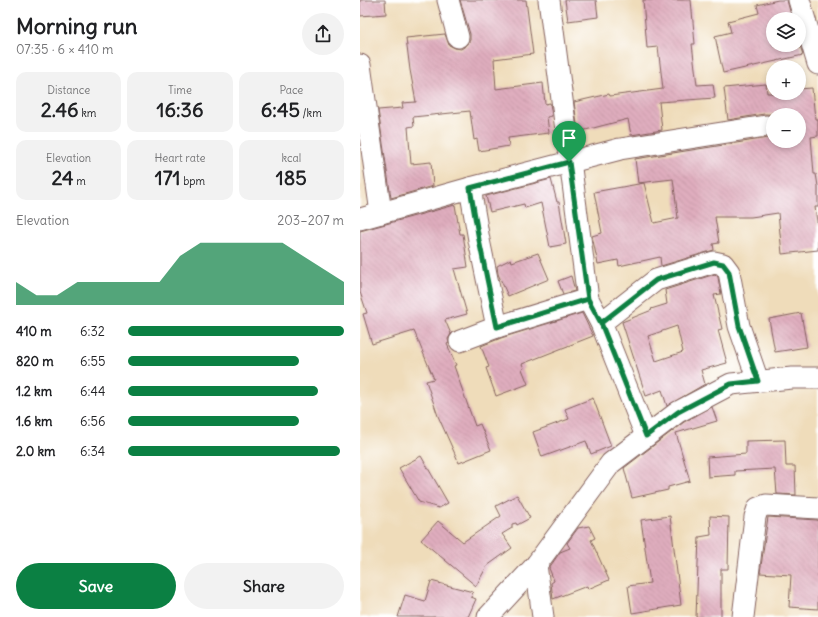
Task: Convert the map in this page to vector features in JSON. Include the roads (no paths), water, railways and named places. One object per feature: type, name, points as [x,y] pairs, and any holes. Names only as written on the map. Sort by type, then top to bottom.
[{"type":"street","points":[[448,0],[458,38]]},
{"type":"street","points":[[549,0],[588,299],[601,323],[646,436]]},
{"type":"street","points":[[799,0],[818,64]]},
{"type":"street","points":[[360,65],[382,213]]},
{"type":"street","points":[[360,219],[470,188],[620,149],[766,126]]},
{"type":"street","points":[[470,188],[497,327]]},
{"type":"street","points":[[601,323],[656,280],[714,262],[723,264],[729,272],[739,326],[758,381]]},
{"type":"street","points":[[460,341],[497,327],[588,299]]},
{"type":"street","points":[[488,617],[536,565],[611,463],[678,412],[731,384],[792,378],[818,378]]},
{"type":"street","points":[[743,617],[755,517],[758,508],[766,505],[818,508]]},
{"type":"street","points":[[536,565],[543,617]]}]
